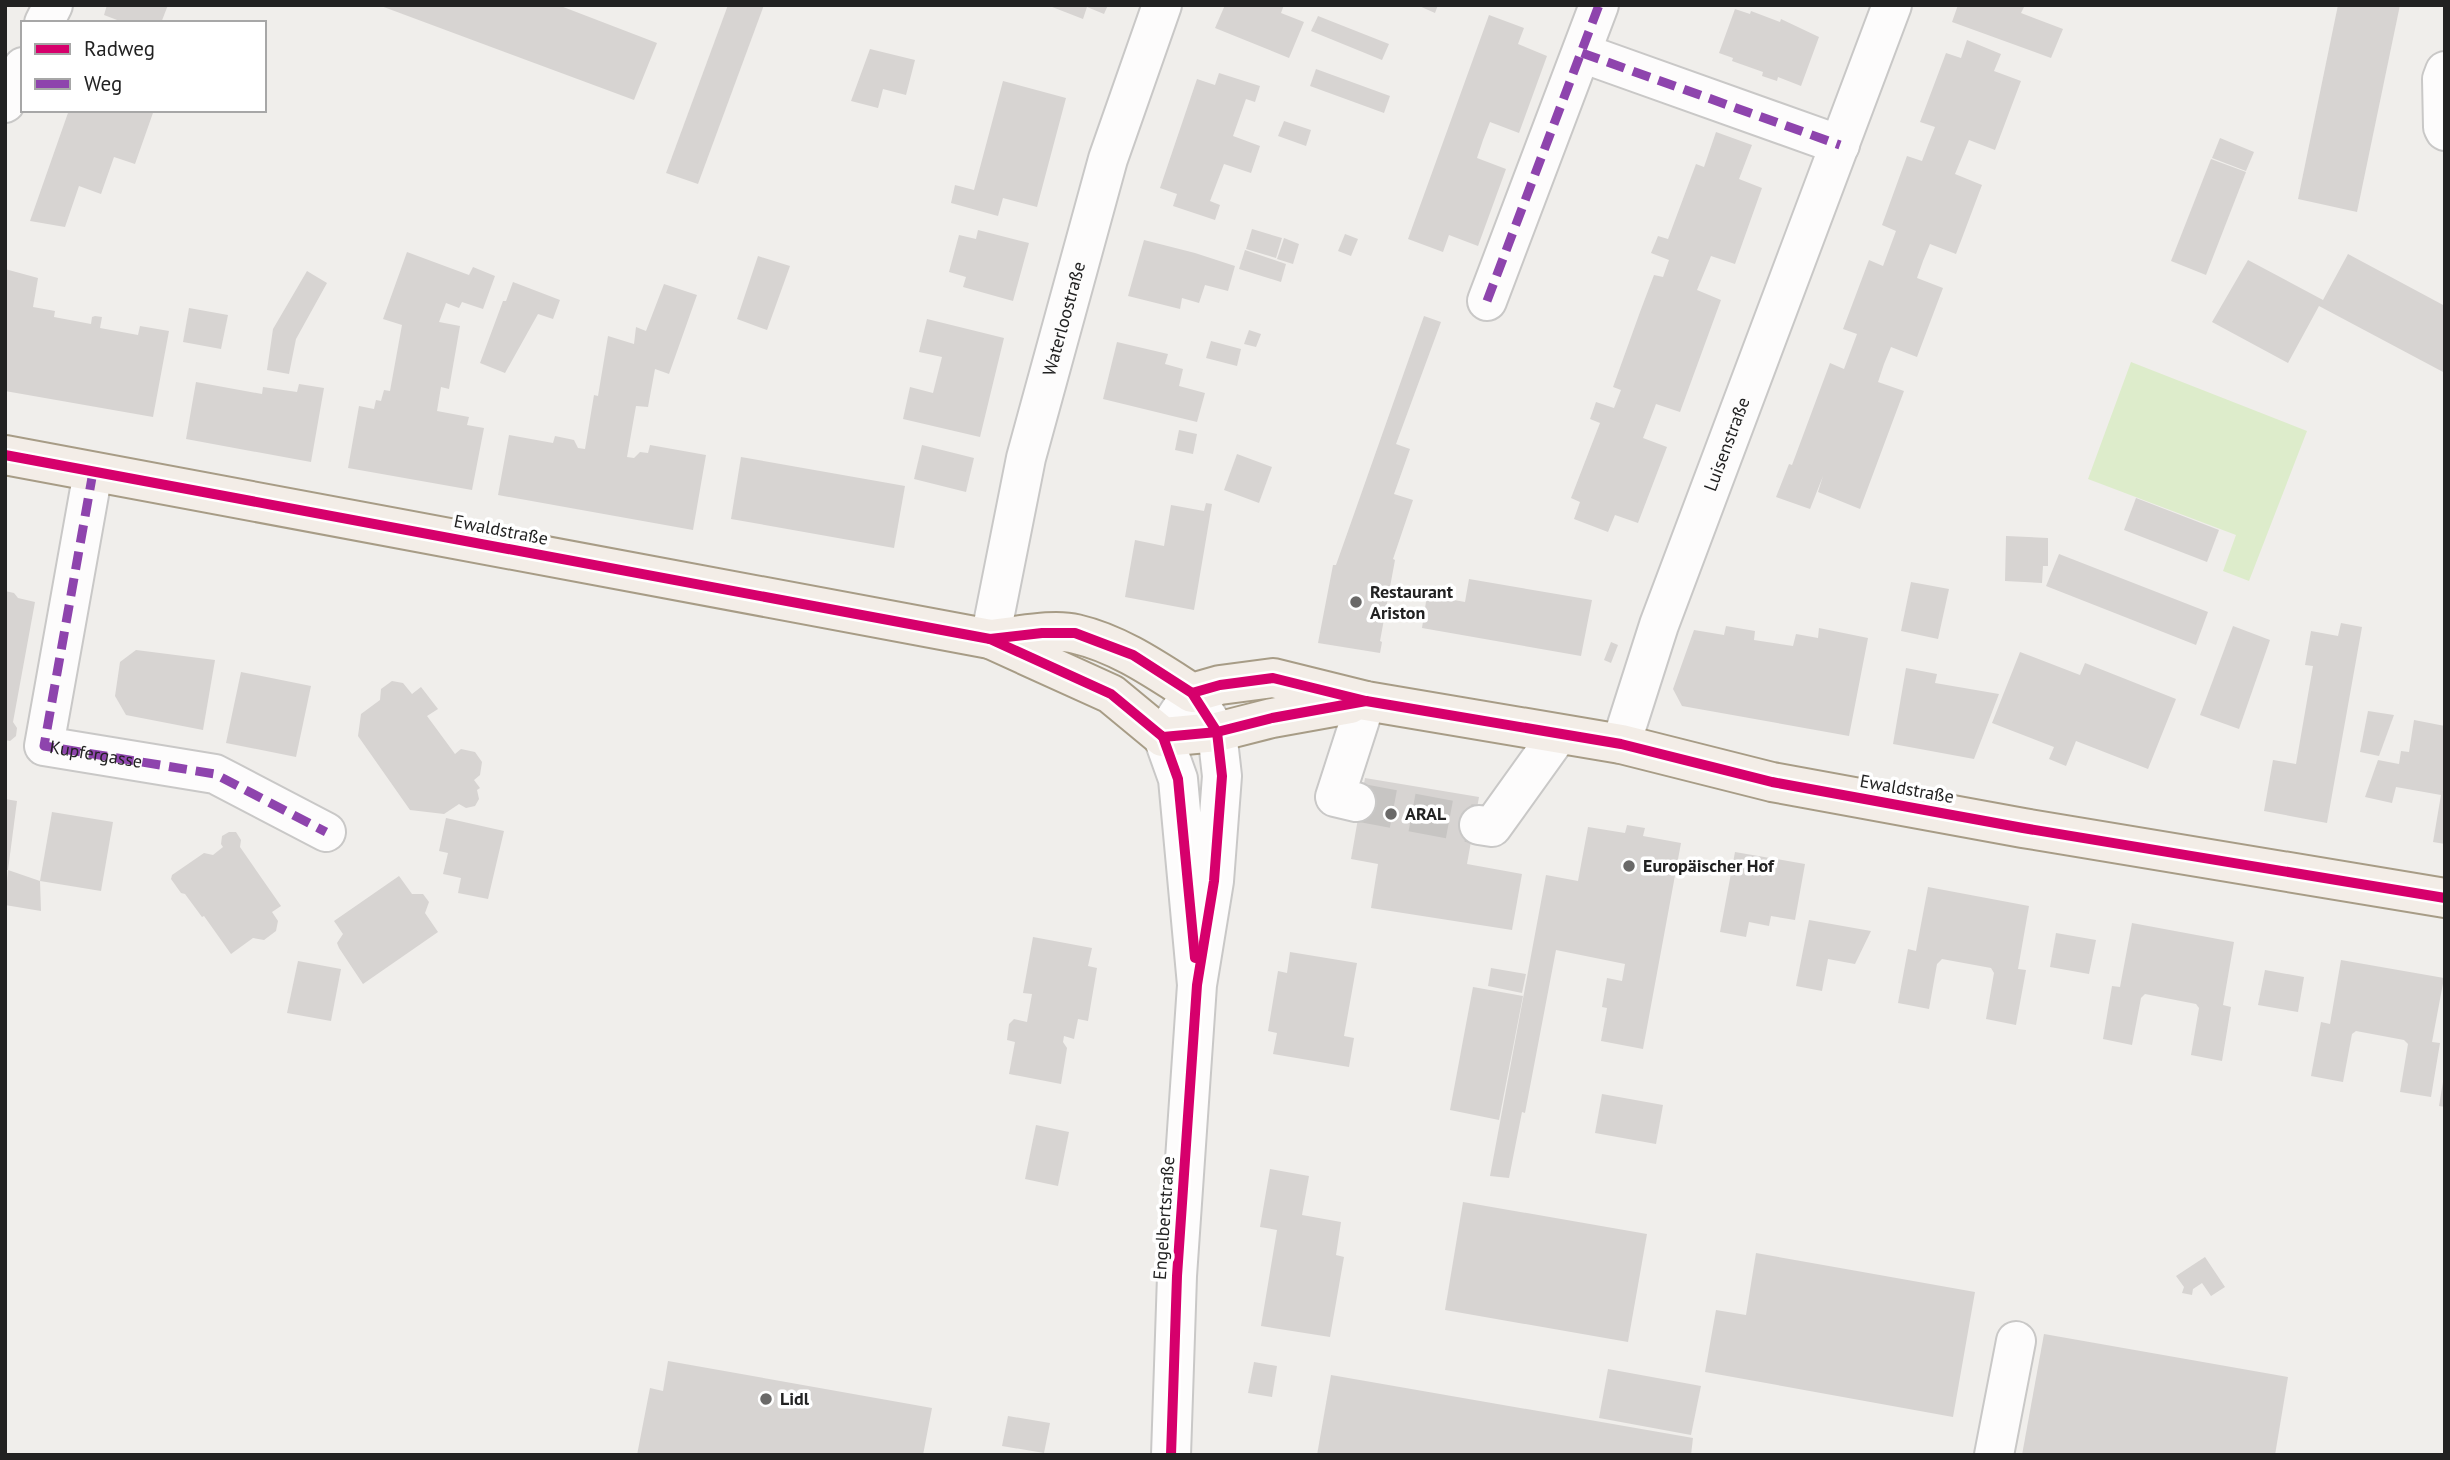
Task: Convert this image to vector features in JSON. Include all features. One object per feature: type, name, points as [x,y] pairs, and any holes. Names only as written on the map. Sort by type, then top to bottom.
[{"type":"main road","name":"Ewaldstraße","points":[[5,455],[990,639],[1111,694],[1163,737],[1217,732],[1272,718],[1366,701]]},
{"type":"main road","name":"Ewaldstraße","points":[[990,639],[1042,633],[1075,633],[1133,655],[1192,693],[1220,685],[1273,678],[1366,701],[1621,744],[1772,782],[2023,828],[2445,898]]},
{"type":"street","points":[[45,21],[53,5]]},
{"type":"street","name":"Waterloostraße","points":[[990,639],[1026,458],[1108,159],[1162,5]]},
{"type":"street","points":[[1487,301],[1599,5]]},
{"type":"street","name":"Luisenstraße","points":[[1621,744],[1659,625],[1892,5]]},
{"type":"street","points":[[1582,53],[1840,145]]},
{"type":"street","points":[[5,103],[21,71]]},
{"type":"street","points":[[2445,71],[2442,79],[2445,131]]},
{"type":"street","name":"Kupfergasse","points":[[93,472],[44,746],[215,774],[326,832]]},
{"type":"street","points":[[1163,737],[1192,693]]},
{"type":"street","name":"Engelbertstraße","points":[[1171,1455],[1177,1276],[1197,985],[1214,881],[1222,776],[1217,732],[1192,693]]},
{"type":"street","points":[[1356,802],[1335,797],[1366,701]]},
{"type":"street","points":[[1479,825],[1492,827],[1558,734]]},
{"type":"street","name":"Engelbertstraße","points":[[1163,737],[1178,779],[1197,985]]},
{"type":"street","points":[[1994,1455],[2016,1341]]},
{"type":"green space","points":[[2131,362],[2307,431],[2249,581],[2223,571],[2236,535],[2088,479]]},
{"type":"building","points":[[107,5],[168,5],[162,21],[120,21],[104,15]]},
{"type":"building","points":[[558,5],[657,43],[634,100],[381,6]]},
{"type":"building","points":[[728,5],[764,5],[698,184],[666,173]]},
{"type":"building","points":[[1047,5],[1108,5],[1104,14],[1087,7],[1083,19]]},
{"type":"building","points":[[1225,5],[1284,5],[1281,13],[1304,22],[1289,58],[1215,28]]},
{"type":"building","points":[[1417,5],[1438,5],[1435,13]]},
{"type":"building","points":[[1958,5],[2025,5],[2021,13],[2063,29],[2051,58],[1952,22]]},
{"type":"building","points":[[2338,5],[2400,5],[2357,212],[2298,199]]},
{"type":"building","points":[[1735,9],[1750,14],[1751,11],[1780,22],[1781,19],[1819,37],[1801,86],[1778,77],[1777,81],[1762,76],[1763,72],[1732,61],[1733,58],[1719,53]]},
{"type":"building","points":[[1489,15],[1524,28],[1518,44],[1547,56],[1519,133],[1490,122],[1483,140],[1477,158],[1506,169],[1478,246],[1449,235],[1443,252],[1408,239]]},
{"type":"building","points":[[1318,16],[1389,44],[1382,60],[1311,31]]},
{"type":"building","points":[[1967,40],[2001,54],[1994,71],[2021,81],[1995,150],[1969,140],[1955,174],[1982,185],[1956,254],[1930,244],[1923,261],[1917,278],[1943,288],[1917,357],[1891,347],[1884,364],[1878,382],[1904,391],[1860,509],[1818,492],[1823,476],[1810,509],[1776,497],[1789,464],[1792,465],[1830,363],[1844,369],[1857,334],[1843,329],[1869,260],[1883,266],[1896,231],[1882,225],[1907,156],[1922,161],[1935,127],[1920,122],[1946,53],[1961,58]]},
{"type":"building","points":[[870,49],[915,60],[906,95],[883,89],[878,108],[851,101]]},
{"type":"building","points":[[1316,69],[1390,96],[1384,113],[1310,86]]},
{"type":"building","points":[[1219,73],[1260,86],[1255,102],[1246,99],[1233,136],[1260,146],[1251,173],[1224,164],[1210,201],[1220,205],[1215,220],[1173,206],[1177,194],[1160,188],[1197,79],[1215,85]]},
{"type":"building","points":[[1003,81],[1066,98],[1037,207],[1003,198],[998,216],[951,203],[955,185],[974,190]]},
{"type":"building","points":[[68,112],[153,112],[135,164],[114,157],[101,194],[79,186],[65,227],[30,221]]},
{"type":"building","points":[[1284,121],[1311,130],[1306,146],[1278,136]]},
{"type":"building","points":[[1716,132],[1752,145],[1739,179],[1762,188],[1735,264],[1711,256],[1697,290],[1721,300],[1680,412],[1656,404],[1643,438],[1667,447],[1638,523],[1615,515],[1608,532],[1574,519],[1580,502],[1571,498],[1600,423],[1590,419],[1596,402],[1614,408],[1621,390],[1613,387],[1640,312],[1654,275],[1663,277],[1669,260],[1651,253],[1658,236],[1668,239],[1696,164],[1704,167]]},
{"type":"building","points":[[2220,138],[2254,152],[2246,171],[2212,158]]},
{"type":"building","points":[[2211,159],[2246,172],[2206,275],[2171,261]]},
{"type":"building","points":[[1252,229],[1282,238],[1276,258],[1246,249]]},
{"type":"building","points":[[978,230],[1029,243],[1013,301],[963,287],[966,277],[949,272],[959,235],[976,239]]},
{"type":"building","points":[[1345,234],[1358,239],[1351,256],[1338,251]]},
{"type":"building","points":[[1284,238],[1299,244],[1293,264],[1277,259]]},
{"type":"building","points":[[1144,240],[1235,266],[1228,291],[1205,285],[1199,303],[1182,298],[1180,309],[1128,296]]},
{"type":"building","points":[[1245,250],[1286,264],[1281,282],[1239,269]]},
{"type":"building","points":[[407,252],[469,275],[473,267],[495,276],[483,309],[462,302],[459,308],[446,303],[439,322],[460,326],[449,389],[441,387],[437,411],[469,417],[467,425],[484,428],[472,490],[348,468],[359,406],[374,409],[376,400],[381,401],[384,390],[390,391],[402,325],[383,319]]},
{"type":"building","points":[[2348,254],[2445,306],[2445,373],[2319,306],[2288,363],[2212,322],[2248,260],[2323,300]]},
{"type":"building","points":[[758,256],[790,266],[767,330],[737,319]]},
{"type":"building","points":[[5,269],[38,278],[33,307],[55,311],[54,317],[91,324],[92,317],[102,317],[100,328],[138,335],[140,326],[169,331],[153,417],[5,391]]},
{"type":"building","points":[[307,271],[327,283],[296,339],[289,374],[267,370],[273,329]]},
{"type":"building","points":[[513,282],[560,300],[553,319],[538,314],[505,373],[480,363]]},
{"type":"building","points":[[664,284],[697,295],[669,374],[655,369],[648,407],[636,406],[627,457],[634,458],[640,452],[648,453],[650,445],[706,455],[693,530],[498,495],[509,435],[553,443],[555,436],[574,440],[578,448],[585,449],[594,395],[598,396],[608,336],[634,344],[636,327],[646,331]]},
{"type":"building","points":[[189,308],[228,315],[221,349],[183,342]]},
{"type":"building","points":[[1424,316],[1441,322],[1396,444],[1410,449],[1394,494],[1413,500],[1393,559],[1395,560],[1380,653],[1318,643],[1333,565],[1336,565]]},
{"type":"building","points":[[927,319],[1004,338],[980,437],[903,419],[910,387],[933,393],[942,357],[919,352]]},
{"type":"building","points":[[1249,330],[1261,334],[1256,347],[1244,344]]},
{"type":"building","points":[[1211,341],[1241,349],[1237,366],[1206,358]]},
{"type":"building","points":[[1117,342],[1168,354],[1165,364],[1183,369],[1179,386],[1205,393],[1197,422],[1103,399]]},
{"type":"building","points":[[196,382],[262,394],[263,387],[297,392],[299,384],[324,388],[311,462],[186,439]]},
{"type":"building","points":[[1179,430],[1197,434],[1193,454],[1175,450]]},
{"type":"building","points":[[922,445],[974,458],[966,492],[914,479]]},
{"type":"building","points":[[1237,454],[1272,467],[1259,503],[1224,490]]},
{"type":"building","points":[[741,457],[905,486],[894,548],[731,519]]},
{"type":"building","points":[[2136,498],[2219,530],[2207,562],[2124,530]]},
{"type":"building","points":[[1206,503],[1212,504],[1194,610],[1125,597],[1135,540],[1164,546],[1171,505],[1204,511]]},
{"type":"building","points":[[2006,536],[2048,538],[2048,566],[2043,566],[2042,583],[2005,581]]},
{"type":"building","points":[[2059,554],[2208,612],[2196,645],[2046,586]]},
{"type":"building","points":[[1469,579],[1592,600],[1581,656],[1422,628],[1427,595],[1465,602]]},
{"type":"building","points":[[1911,582],[1949,589],[1938,639],[1901,631]]},
{"type":"building","points":[[5,591],[35,602],[13,722],[17,728],[16,736],[10,741],[5,740]]},
{"type":"building","points":[[2341,623],[2362,627],[2327,823],[2264,811],[2273,760],[2296,764],[2313,666],[2305,665],[2311,631],[2338,636]]},
{"type":"building","points":[[1726,626],[1755,631],[1754,640],[1793,646],[1796,634],[1818,638],[1819,628],[1868,638],[1849,736],[1682,706],[1673,689],[1694,630],[1724,635]]},
{"type":"building","points":[[2233,626],[2270,640],[2239,729],[2200,715]]},
{"type":"building","points":[[1611,642],[1618,645],[1611,663],[1604,660]]},
{"type":"building","points":[[136,650],[215,660],[203,730],[126,715],[115,696],[120,662]]},
{"type":"building","points":[[2020,652],[2080,675],[2085,663],[2176,699],[2148,769],[2076,741],[2066,766],[2049,759],[2054,747],[1992,723]]},
{"type":"building","points":[[1906,668],[1937,674],[1935,683],[1999,694],[1974,759],[1893,744]]},
{"type":"building","points":[[241,672],[311,686],[296,757],[226,743]]},
{"type":"building","points":[[392,681],[403,683],[412,694],[421,687],[438,709],[427,716],[455,754],[461,749],[475,752],[482,762],[480,775],[474,780],[480,788],[477,790],[479,799],[475,806],[466,808],[459,804],[444,814],[410,810],[358,736],[361,714],[380,700],[381,689]]},
{"type":"building","points":[[2368,711],[2394,715],[2379,756],[2360,752]]},
{"type":"building","points":[[2414,720],[2445,726],[2445,790],[2442,791],[2445,791],[2445,844],[2433,842],[2441,795],[2396,787],[2392,803],[2365,797],[2378,760],[2399,764],[2401,751],[2409,752]]},
{"type":"building","points":[[1365,778],[1479,797],[1467,864],[1522,874],[1512,930],[1371,908],[1378,864],[1351,859]]},
{"type":"building","points":[[5,799],[17,801],[8,870],[5,870]]},
{"type":"building","points":[[52,812],[113,822],[101,891],[40,881]]},
{"type":"building","points":[[446,818],[504,831],[488,899],[458,893],[461,878],[443,874],[448,853],[439,851]]},
{"type":"building","points":[[1627,825],[1645,828],[1643,836],[1681,843],[1643,1049],[1601,1041],[1607,1008],[1602,1007],[1607,978],[1622,981],[1625,964],[1556,950],[1525,1113],[1522,1112],[1509,1178],[1490,1176],[1546,875],[1578,881],[1588,827],[1625,833]]},
{"type":"building","points":[[236,832],[241,840],[240,847],[281,906],[272,912],[278,921],[276,931],[264,940],[253,938],[231,954],[204,916],[202,917],[171,879],[172,875],[204,853],[213,855],[223,847],[222,836]]},
{"type":"building","points":[[1735,852],[1805,864],[1795,920],[1771,916],[1769,926],[1749,922],[1746,937],[1720,932]]},
{"type":"building","points":[[8,870],[40,881],[41,911],[5,905]]},
{"type":"building","points":[[399,876],[412,894],[423,894],[429,902],[425,913],[438,932],[363,984],[339,948],[337,943],[343,934],[334,921]]},
{"type":"building","points":[[1928,887],[2029,906],[2018,969],[2026,970],[2016,1025],[1986,1019],[1994,973],[1991,968],[1942,959],[1937,964],[1929,1009],[1898,1003],[1908,949],[1916,951]]},
{"type":"building","points":[[1809,920],[1871,931],[1855,964],[1828,959],[1822,991],[1796,986]]},
{"type":"building","points":[[2132,923],[2234,942],[2223,1005],[2231,1007],[2222,1061],[2191,1055],[2199,1008],[2196,1004],[2145,994],[2141,998],[2132,1045],[2103,1039],[2112,986],[2120,987]]},
{"type":"building","points":[[2056,933],[2096,940],[2089,974],[2050,967]]},
{"type":"building","points":[[1033,937],[1092,948],[1088,966],[1097,968],[1088,1021],[1078,1019],[1074,1039],[1064,1036],[1063,1042],[1067,1048],[1061,1084],[1009,1074],[1015,1042],[1007,1040],[1009,1024],[1014,1019],[1027,1022],[1032,994],[1023,993]]},
{"type":"building","points":[[1290,952],[1357,963],[1344,1036],[1354,1038],[1349,1067],[1273,1054],[1277,1033],[1268,1031],[1278,971],[1287,973]]},
{"type":"building","points":[[2341,960],[2444,978],[2432,1042],[2440,1043],[2431,1097],[2400,1092],[2408,1044],[2404,1040],[2356,1031],[2352,1034],[2343,1082],[2311,1076],[2321,1022],[2330,1024]]},
{"type":"building","points":[[298,961],[341,969],[331,1021],[287,1013]]},
{"type":"building","points":[[1491,968],[1526,974],[1522,993],[1488,986]]},
{"type":"building","points":[[2265,970],[2304,977],[2298,1012],[2258,1005]]},
{"type":"building","points":[[1473,987],[1523,996],[1499,1120],[1450,1110]]},
{"type":"building","points":[[2445,1082],[2445,1107],[2439,1106]]},
{"type":"building","points":[[1602,1094],[1663,1105],[1656,1144],[1595,1133]]},
{"type":"building","points":[[1036,1125],[1069,1132],[1058,1186],[1025,1179]]},
{"type":"building","points":[[1270,1169],[1309,1176],[1302,1215],[1341,1222],[1336,1255],[1344,1257],[1330,1337],[1261,1326],[1277,1230],[1260,1227]]},
{"type":"building","points":[[1463,1202],[1647,1234],[1628,1342],[1445,1310]]},
{"type":"building","points":[[1756,1253],[1975,1292],[1953,1417],[1705,1372],[1716,1310],[1746,1315]]},
{"type":"building","points":[[2205,1257],[2225,1287],[2211,1296],[2202,1283],[2193,1289],[2192,1295],[2182,1293],[2184,1287],[2176,1276]]},
{"type":"building","points":[[2044,1334],[2288,1377],[2275,1455],[2022,1455]]},
{"type":"building","name":"Lidl","points":[[668,1361],[932,1408],[923,1455],[637,1455],[650,1388],[663,1391]]},
{"type":"building","points":[[1254,1362],[1277,1366],[1272,1397],[1248,1393]]},
{"type":"building","points":[[1608,1369],[1701,1386],[1691,1435],[1599,1418]]},
{"type":"building","points":[[1331,1375],[1693,1438],[1691,1455],[1317,1455]]},
{"type":"building","points":[[1008,1416],[1050,1423],[1044,1453],[1002,1446]]},
{"type":"tunnel","points":[[1356,802],[1479,825]]},
{"type":"marked path","points":[[1487,301],[1599,5]]},
{"type":"marked path","points":[[1582,53],[1840,145]]},
{"type":"marked path","points":[[93,472],[44,746],[215,774],[326,832]]},
{"type":"cycle path","points":[[5,455],[990,639],[1111,694],[1163,737],[1217,732],[1272,718],[1366,701]]},
{"type":"cycle path","points":[[990,639],[1042,633],[1075,633],[1133,655],[1192,693],[1217,732],[1222,776],[1214,881],[1197,985],[1177,1276],[1171,1455]]},
{"type":"cycle path","points":[[1192,693],[1220,685],[1273,678],[1366,701],[1621,744],[1772,782],[2023,828],[2445,898]]},
{"type":"cycle path","points":[[1163,737],[1178,779],[1195,958]]},
{"type":"place","name":"Restaurant Ariston","points":[[1356,602]]},
{"type":"place","name":"ARAL","points":[[1391,814]]},
{"type":"place","name":"Europäischer Hof","points":[[1629,866]]},
{"type":"place","name":"Lidl","points":[[766,1399]]}]
